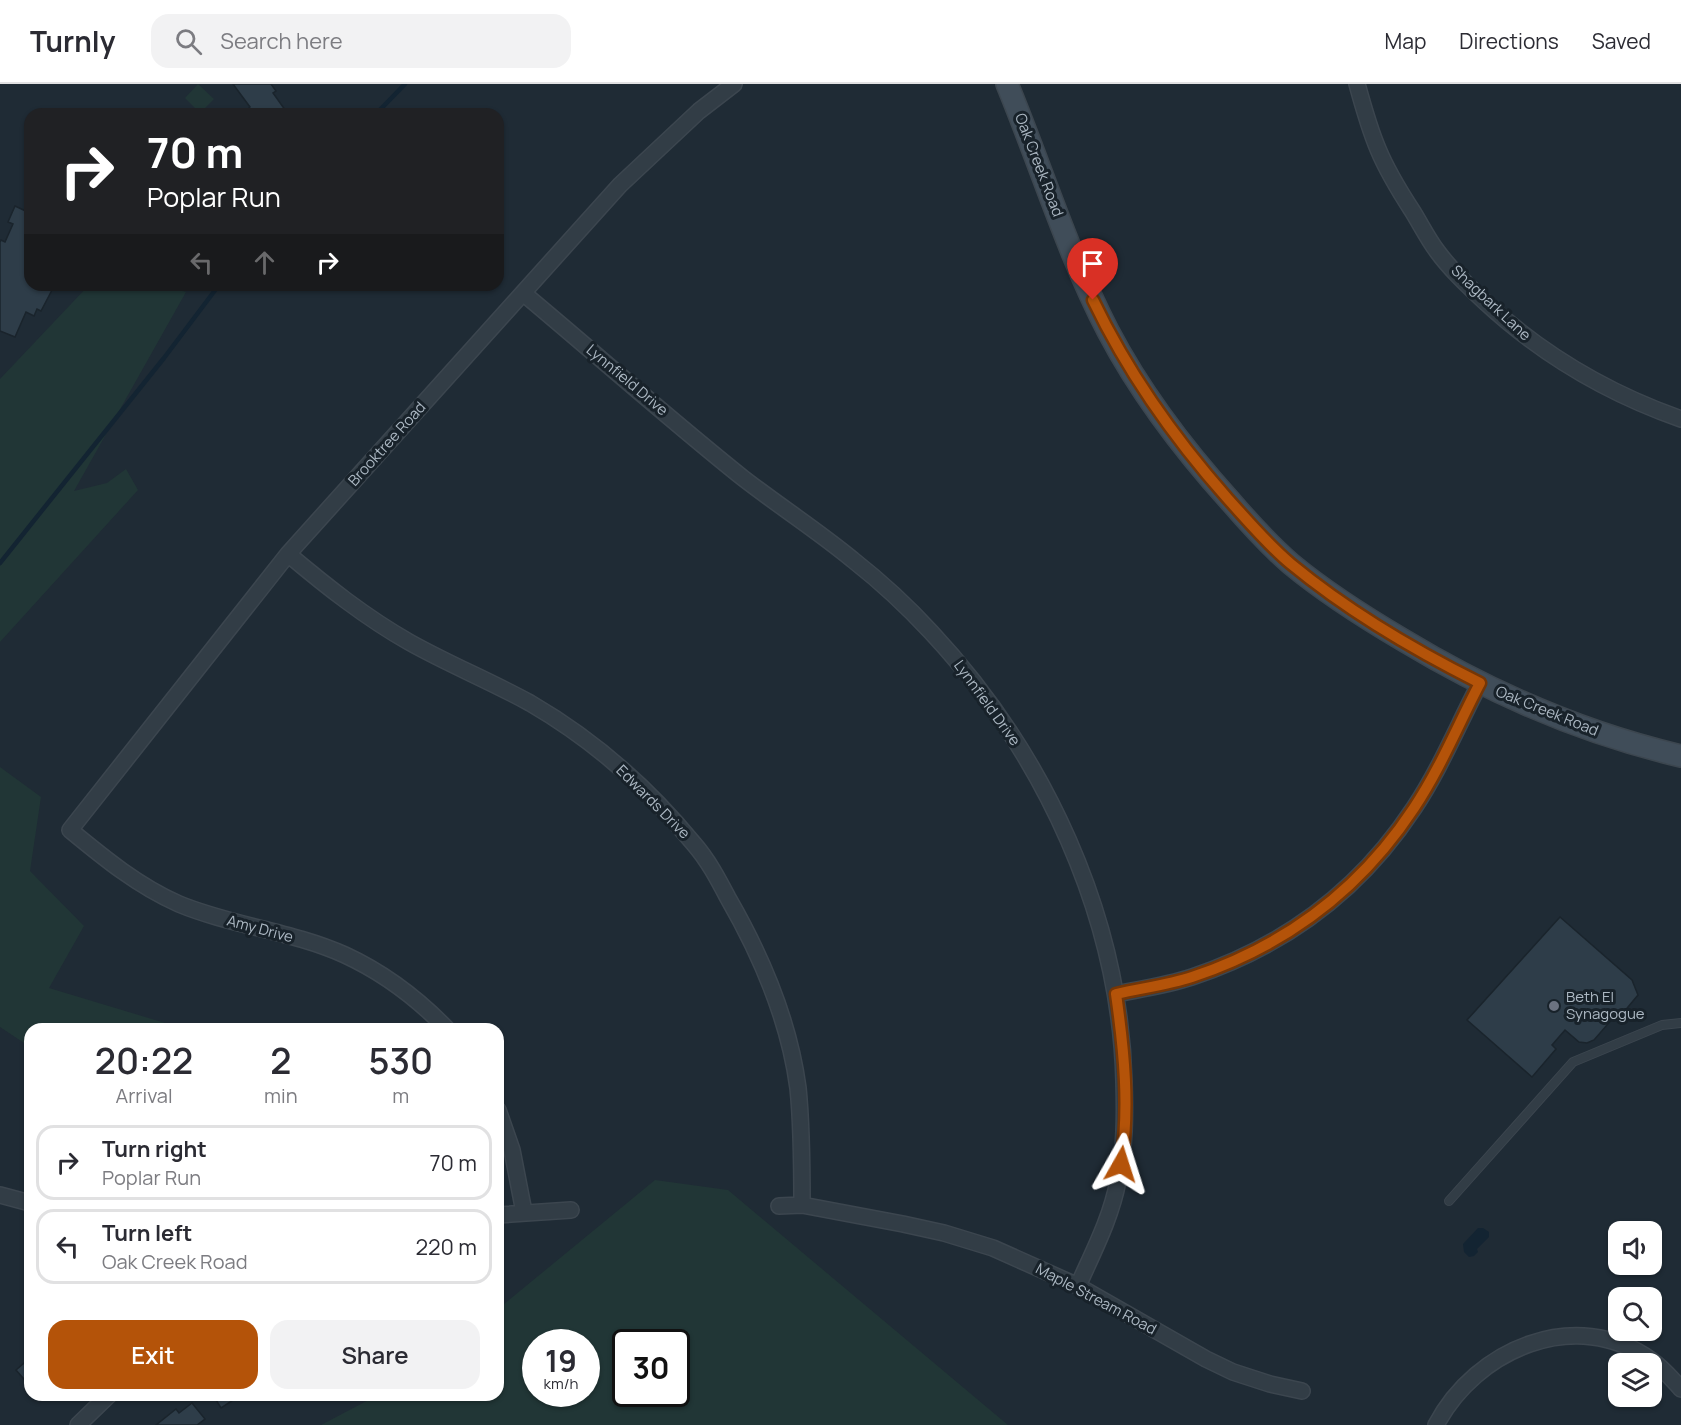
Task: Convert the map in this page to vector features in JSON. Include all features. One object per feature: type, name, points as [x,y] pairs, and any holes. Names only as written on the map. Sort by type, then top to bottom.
[{"type":"street","name":"Brooktree Road","points":[[70,830],[288,554],[620,185],[699,111],[734,84]]},
{"type":"street","name":"Oak Creek Road","points":[[1007,84],[1085,284],[1108,332],[1151,402],[1188,454],[1289,563],[1365,618],[1480,683],[1556,717],[1681,756]]},
{"type":"street","name":"Shagbark Lane","points":[[1357,84],[1370,130],[1395,184],[1438,252],[1469,287],[1503,319],[1579,373],[1620,395],[1681,419]]},
{"type":"street","name":"Lynnfield Drive","points":[[523,292],[743,478],[853,559],[892,593],[952,655],[995,711],[1053,807],[1090,895],[1108,957],[1116,994],[1123,1054],[1124,1146],[1118,1183],[1109,1212],[1078,1286]]},
{"type":"street","name":"Edwards Drive","points":[[288,554],[362,612],[409,642],[530,703],[558,720],[596,748],[654,799],[696,846],[740,918],[768,976],[780,1009],[798,1086],[802,1128],[802,1205]]},
{"type":"street","points":[[1116,994],[1190,978],[1222,966],[1280,937],[1322,910],[1371,863],[1414,808],[1432,779],[1480,683]]},
{"type":"street","name":"Amy Drive","points":[[70,830],[116,868],[178,903],[211,916],[309,942],[343,954],[375,970],[400,986],[441,1023]]},
{"type":"street","points":[[504,1127],[512,1150],[524,1212]]},
{"type":"street","points":[[0,1195],[24,1201]]},
{"type":"street","name":"Maple Stream Road","points":[[778,1206],[802,1205],[944,1233],[993,1248],[1078,1286],[1233,1372],[1302,1391]]},
{"type":"street","points":[[504,1214],[571,1210]]},
{"type":"street","points":[[1436,1425],[1447,1405],[1482,1369],[1522,1345],[1546,1339],[1579,1336],[1603,1339],[1626,1346],[1650,1359],[1681,1389]]},
{"type":"street","points":[[78,1425],[103,1401]]},
{"type":"lane","points":[[1449,1201],[1573,1062],[1662,1025],[1681,1023]]},
{"type":"green space","points":[[198,84],[214,99],[205,108],[195,108],[185,98]]},
{"type":"green space","points":[[83,291],[186,292],[74,491],[107,483],[126,469],[138,490],[0,642],[0,379]]},
{"type":"green space","points":[[0,767],[41,797],[30,871],[84,926],[49,988],[165,1023],[24,1023],[24,1043],[0,1027]]},
{"type":"green space","points":[[655,1180],[728,1190],[1008,1425],[321,1425],[367,1401],[504,1401],[504,1304]]},
{"type":"water","points":[[1478,1228],[1489,1232],[1489,1237],[1477,1249],[1478,1252],[1474,1256],[1469,1257],[1464,1252],[1463,1244]]},
{"type":"building","points":[[233,84],[271,84],[276,91],[273,93],[284,108],[249,108]]},
{"type":"building","points":[[15,206],[24,210],[24,291],[51,291],[41,311],[37,309],[34,316],[26,312],[15,337],[0,331],[0,242],[1,240],[5,242],[13,224],[8,222]]},
{"type":"building","name":"Beth El Synagogue","points":[[1560,917],[1632,980],[1638,995],[1618,1019],[1613,1018],[1594,1040],[1587,1043],[1579,1042],[1565,1030],[1552,1045],[1556,1049],[1532,1077],[1467,1020]]},
{"type":"building","points":[[24,1363],[24,1379],[16,1370]]},
{"type":"building","points":[[217,1401],[232,1401],[221,1408]]},
{"type":"building","points":[[192,1403],[205,1419],[197,1425],[156,1425],[176,1409],[179,1413]]},
{"type":"waterway","points":[[382,108],[405,84]]},
{"type":"waterway","points":[[0,563],[164,358],[214,291]]},
{"type":"place","name":"Beth El Synagogue","points":[[1554,1006]]},
{"type":"route","points":[[1093,300],[1128,366],[1188,454],[1289,563],[1365,618],[1480,683],[1432,779],[1394,837],[1349,886],[1322,910],[1289,932],[1222,966],[1190,978],[1116,994],[1122,1034],[1124,1077],[1124,1146],[1121,1164]]}]
